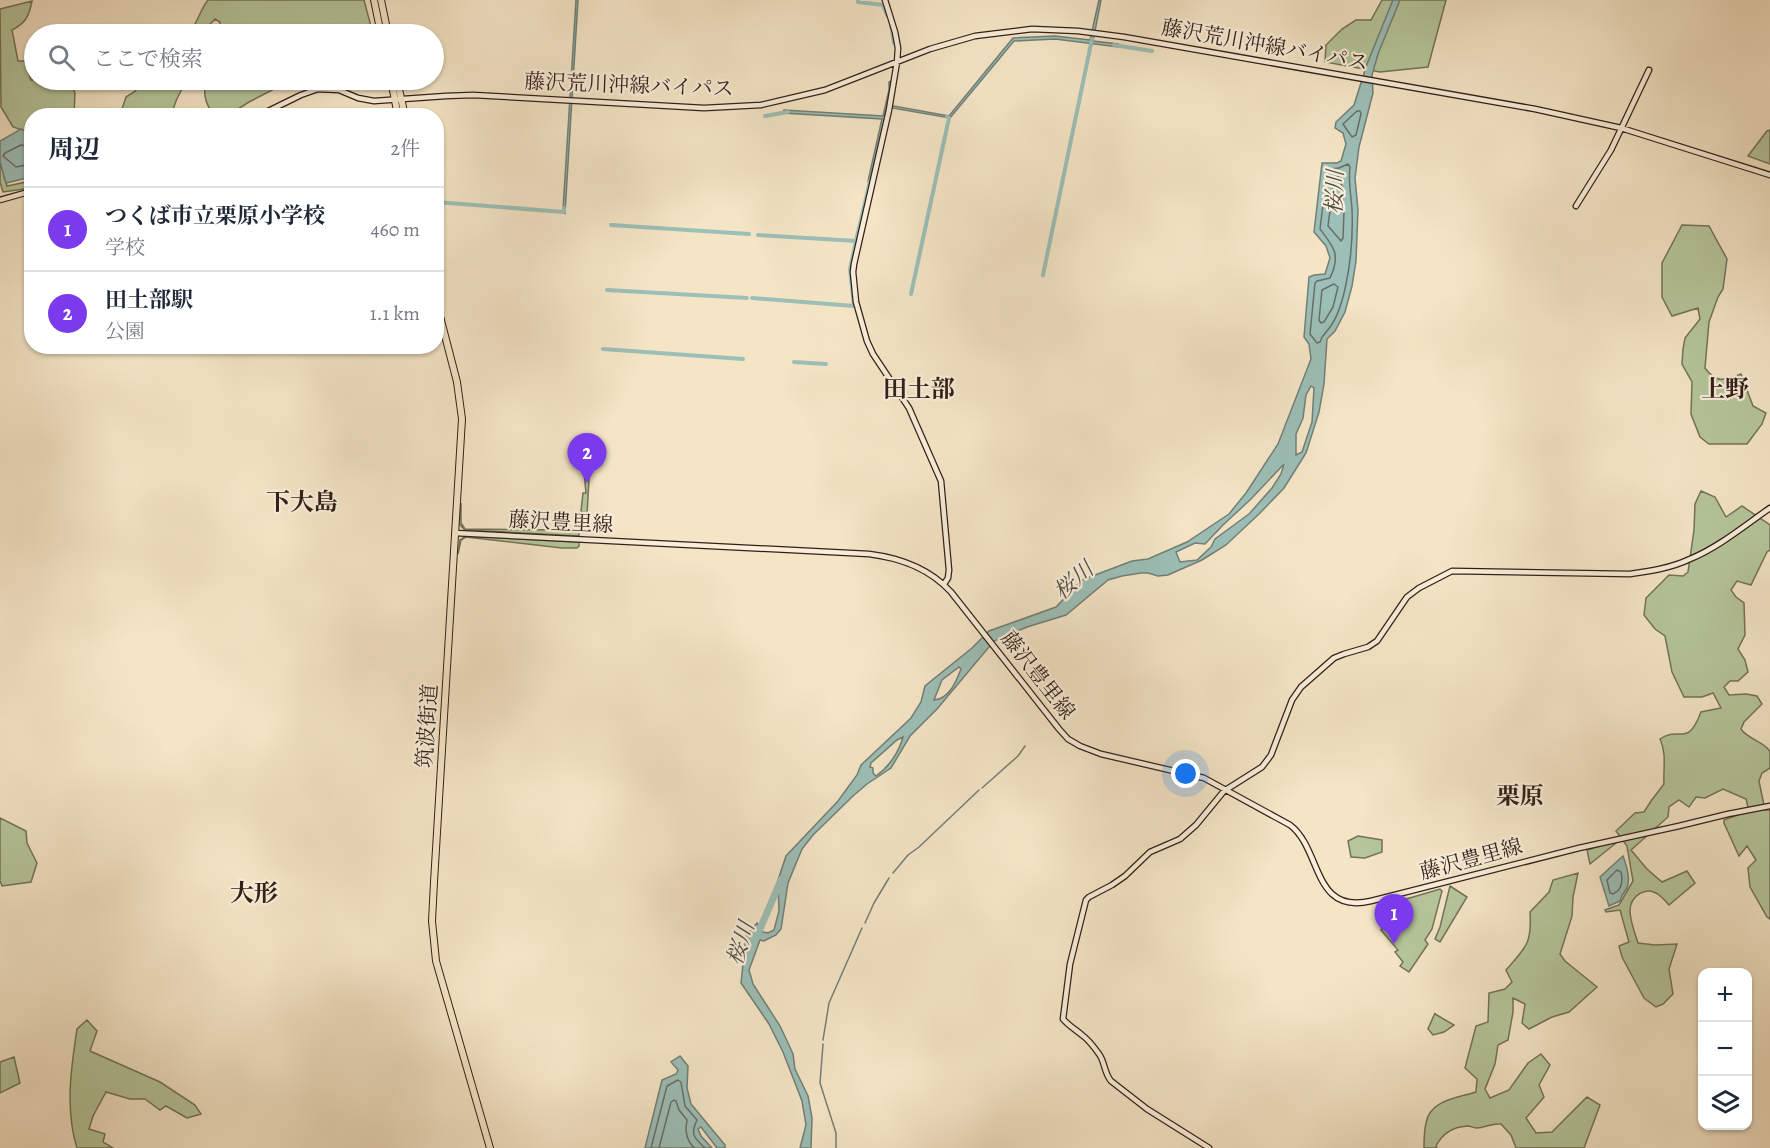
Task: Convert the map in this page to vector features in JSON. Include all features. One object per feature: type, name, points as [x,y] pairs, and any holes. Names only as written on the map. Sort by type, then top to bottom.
[{"type":"highway","points":[[374,0],[379,24]]},
{"type":"highway","points":[[381,0],[386,24]]},
{"type":"highway","points":[[394,90],[402,108]]},
{"type":"highway","points":[[398,90],[398,108]]},
{"type":"highway","name":"筑波街道","points":[[444,331],[457,381],[461,409],[434,882],[433,939],[444,994],[490,1148]]},
{"type":"main road","points":[[885,0],[895,32],[898,48],[897,62],[853,273],[856,302],[867,341],[873,354],[909,408],[941,481],[949,570],[944,584]]},
{"type":"main road","name":"藤沢荒川沖線バイパス","points":[[339,90],[367,101],[485,96],[704,108],[761,105],[808,95],[930,49],[962,40],[987,34],[1065,30],[1096,33],[1535,109],[1621,128],[1770,175]]},
{"type":"main road","points":[[1576,206],[1611,150],[1649,70]]},
{"type":"main road","name":"藤沢荒川沖線バイパス","points":[[274,108],[314,90]]},
{"type":"main road","points":[[0,200],[24,193]]},
{"type":"main road","points":[[1209,1148],[1147,1109],[1111,1081],[1106,1076],[1100,1055],[1083,1035],[1063,1019],[1070,964],[1086,900],[1125,876],[1150,852],[1180,839],[1196,825],[1227,789],[1266,762],[1271,755],[1292,700],[1300,687],[1334,658],[1368,647],[1377,641],[1412,592],[1452,571],[1630,574],[1653,571],[1679,564],[1700,554],[1770,508]]},
{"type":"main road","name":"藤沢豊里線","points":[[455,533],[885,556],[915,566],[944,584],[1064,734],[1088,750],[1186,772],[1213,781],[1293,827],[1305,844],[1328,891],[1344,901],[1357,904],[1579,848],[1770,806]]},
{"type":"green space","points":[[208,0],[364,0],[370,24],[220,24],[215,19],[210,24],[194,24]]},
{"type":"green space","points":[[1382,0],[1446,0],[1428,67],[1380,72],[1325,62],[1326,45],[1342,29],[1356,20],[1371,20]]},
{"type":"green space","points":[[32,1],[26,18],[21,25],[12,30],[18,61],[24,61],[24,90],[73,90],[75,93],[74,108],[24,108],[24,131],[13,127],[1,107],[0,9]]},
{"type":"green space","points":[[136,90],[181,90],[174,108],[122,108],[126,97]]},
{"type":"green space","points":[[205,90],[272,90],[240,108],[210,108]]},
{"type":"green space","points":[[1770,130],[1770,164],[1748,156],[1767,131]]},
{"type":"green space","points":[[0,162],[7,186],[24,182],[24,189],[3,192],[0,182]]},
{"type":"green space","points":[[1682,225],[1709,226],[1727,259],[1723,289],[1709,322],[1705,368],[1717,379],[1741,374],[1753,406],[1766,413],[1762,424],[1747,444],[1709,444],[1700,437],[1691,414],[1692,382],[1682,364],[1685,338],[1700,319],[1698,308],[1672,316],[1662,297],[1662,263]]},
{"type":"green space","points":[[590,461],[587,515],[581,511],[583,493],[586,493],[584,472]]},
{"type":"green space","points":[[1701,491],[1715,497],[1726,517],[1742,506],[1770,525],[1770,550],[1751,585],[1737,581],[1731,590],[1744,603],[1745,635],[1738,649],[1745,660],[1748,672],[1738,681],[1730,681],[1724,687],[1729,695],[1757,696],[1762,704],[1744,722],[1741,729],[1770,752],[1770,768],[1762,773],[1759,781],[1765,810],[1770,810],[1770,919],[1750,887],[1748,868],[1756,860],[1747,846],[1739,856],[1724,823],[1724,820],[1749,811],[1746,799],[1723,789],[1705,798],[1696,797],[1689,807],[1679,800],[1669,807],[1668,817],[1631,850],[1662,882],[1687,871],[1695,883],[1669,905],[1659,895],[1649,891],[1636,897],[1631,906],[1631,919],[1638,943],[1677,944],[1669,969],[1673,994],[1663,1004],[1656,1007],[1644,998],[1622,957],[1619,946],[1629,942],[1620,910],[1606,912],[1605,910],[1619,905],[1633,881],[1627,846],[1616,831],[1635,813],[1644,812],[1664,784],[1664,756],[1660,739],[1667,735],[1687,733],[1692,730],[1701,712],[1721,708],[1713,693],[1702,697],[1684,697],[1672,672],[1665,636],[1655,629],[1644,615],[1646,598],[1669,575],[1683,576],[1688,572],[1695,504]]},
{"type":"green space","points":[[461,503],[461,523],[465,529],[579,530],[579,536],[465,530],[459,524]]},
{"type":"green space","points":[[466,536],[579,542],[579,546],[562,548],[466,537],[461,540],[458,554],[460,540]]},
{"type":"green space","points":[[0,818],[26,831],[27,843],[37,863],[31,882],[2,886],[0,881]]},
{"type":"green space","points":[[1358,836],[1382,840],[1382,852],[1365,858],[1351,857],[1348,841]]},
{"type":"green space","points":[[1616,843],[1590,864],[1587,850]]},
{"type":"green space","points":[[1578,873],[1572,916],[1560,954],[1565,961],[1597,987],[1569,1012],[1552,1017],[1529,1029],[1522,1023],[1525,1004],[1513,998],[1508,1040],[1498,1045],[1495,1064],[1485,1089],[1490,1098],[1509,1090],[1528,1063],[1541,1054],[1550,1065],[1539,1085],[1544,1097],[1526,1118],[1536,1133],[1552,1132],[1587,1097],[1600,1105],[1584,1148],[1516,1148],[1511,1135],[1501,1124],[1497,1124],[1480,1128],[1467,1126],[1457,1128],[1441,1138],[1437,1148],[1424,1148],[1426,1123],[1433,1109],[1445,1101],[1476,1092],[1477,1079],[1465,1068],[1476,1026],[1488,1022],[1489,993],[1505,989],[1512,982],[1506,970],[1529,938],[1530,912],[1549,892],[1553,880]]},
{"type":"green space","points":[[1450,886],[1467,897],[1440,942],[1435,939]]},
{"type":"green space","points":[[1440,889],[1442,891],[1432,929],[1425,940],[1428,944],[1409,972],[1400,966],[1403,962],[1395,952],[1398,950],[1381,930],[1387,920],[1380,915],[1386,905]]},
{"type":"green space","points":[[1435,1013],[1454,1025],[1444,1032],[1433,1035],[1428,1029]]},
{"type":"green space","points":[[87,1020],[97,1031],[90,1051],[160,1082],[195,1105],[201,1114],[187,1118],[166,1106],[160,1110],[145,1099],[130,1099],[106,1092],[89,1129],[105,1134],[103,1142],[113,1148],[77,1148],[71,1119],[71,1074],[77,1029]]},
{"type":"green space","points":[[14,1057],[20,1083],[0,1093],[0,1062]]},
{"type":"water","points":[[576,0],[578,0],[565,213],[563,210]]},
{"type":"water","points":[[1099,0],[1101,0],[1093,41],[1118,44],[1118,47],[1055,39],[1014,41],[950,118],[887,107],[871,182],[868,181],[882,119],[783,113],[784,110],[883,116],[891,81],[888,105],[949,116],[1013,38],[1055,36],[1090,40]]},
{"type":"water","points":[[1393,0],[1400,0],[1372,75],[1373,93],[1359,147],[1355,178],[1358,210],[1356,261],[1352,286],[1345,312],[1335,331],[1327,339],[1324,384],[1319,412],[1306,453],[1284,488],[1226,545],[1202,560],[1168,575],[1141,573],[1108,580],[1066,615],[1027,627],[994,641],[937,709],[910,736],[891,768],[853,796],[802,849],[788,883],[781,929],[776,935],[764,941],[760,940],[749,970],[753,984],[788,1043],[793,1054],[795,1069],[808,1096],[812,1118],[811,1148],[800,1148],[806,1125],[802,1101],[783,1052],[769,1024],[741,983],[746,936],[757,923],[763,932],[768,933],[774,930],[779,911],[778,880],[786,856],[838,801],[857,775],[861,765],[911,718],[921,702],[925,686],[972,648],[989,631],[1056,607],[1082,580],[1132,561],[1148,559],[1187,542],[1229,514],[1246,493],[1278,444],[1311,359],[1309,344],[1304,337],[1309,277],[1325,274],[1330,258],[1326,246],[1314,232],[1322,163],[1341,161],[1346,144],[1343,133],[1335,128],[1336,122],[1354,105],[1367,64]],"holes":[[[1311,386],[1314,388],[1312,422],[1302,452],[1296,455],[1296,434],[1303,418],[1306,395]],[[1284,464],[1272,488],[1249,514],[1215,539],[1211,547],[1197,560],[1180,562],[1176,552],[1195,543],[1205,544]],[[959,667],[961,669],[948,693],[934,700],[942,680]],[[903,737],[893,759],[876,776],[873,768],[870,767],[871,763]]]},
{"type":"water","points":[[21,129],[24,130],[24,179],[6,183],[0,162],[0,141]]},
{"type":"water","points":[[1623,856],[1628,872],[1627,888],[1620,901],[1609,906],[1600,877]]},
{"type":"water","points":[[680,1056],[688,1066],[687,1088],[691,1104],[725,1145],[725,1148],[717,1148],[701,1127],[698,1129],[701,1136],[712,1148],[645,1148],[662,1080],[676,1074],[678,1070],[671,1062]]},
{"type":"waterway","points":[[858,0],[858,2],[883,5],[887,15]]},
{"type":"waterway","points":[[891,25],[894,43]]},
{"type":"waterway","points":[[1043,275],[1092,39]]},
{"type":"waterway","points":[[1114,45],[1152,51]]},
{"type":"waterway","points":[[765,116],[788,112]]},
{"type":"waterway","points":[[911,294],[949,118],[947,117]]},
{"type":"waterway","points":[[758,235],[856,241],[870,181]]},
{"type":"waterway","points":[[444,203],[564,212],[564,208]]},
{"type":"waterway","points":[[611,225],[749,234]]},
{"type":"waterway","points":[[752,298],[854,306],[850,269],[856,241]]},
{"type":"waterway","points":[[607,290],[747,298]]},
{"type":"waterway","points":[[603,349],[743,359]]},
{"type":"waterway","points":[[794,362],[826,364]]},
{"type":"waterway","points":[[982,788],[1018,756],[1025,746]]},
{"type":"waterway","points":[[893,873],[908,855],[979,790]]},
{"type":"waterway","points":[[865,923],[889,878]]},
{"type":"waterway","name":"桜川","points":[[757,936],[781,880]]},
{"type":"waterway","points":[[823,1040],[829,1003],[862,928]]},
{"type":"waterway","points":[[823,1044],[820,1083],[836,1133],[836,1148]]},
{"type":"place","name":"田土部駅","points":[[587,483]]},
{"type":"place","name":"つくば市立栗原小学校","points":[[1394,944]]},
{"type":"district","name":"田土部","points":[[919,389]]},
{"type":"district","name":"上野","points":[[1725,389]]},
{"type":"district","name":"下大島","points":[[302,502]]},
{"type":"district","name":"栗原","points":[[1520,796]]},
{"type":"district","name":"大形","points":[[254,893]]}]
